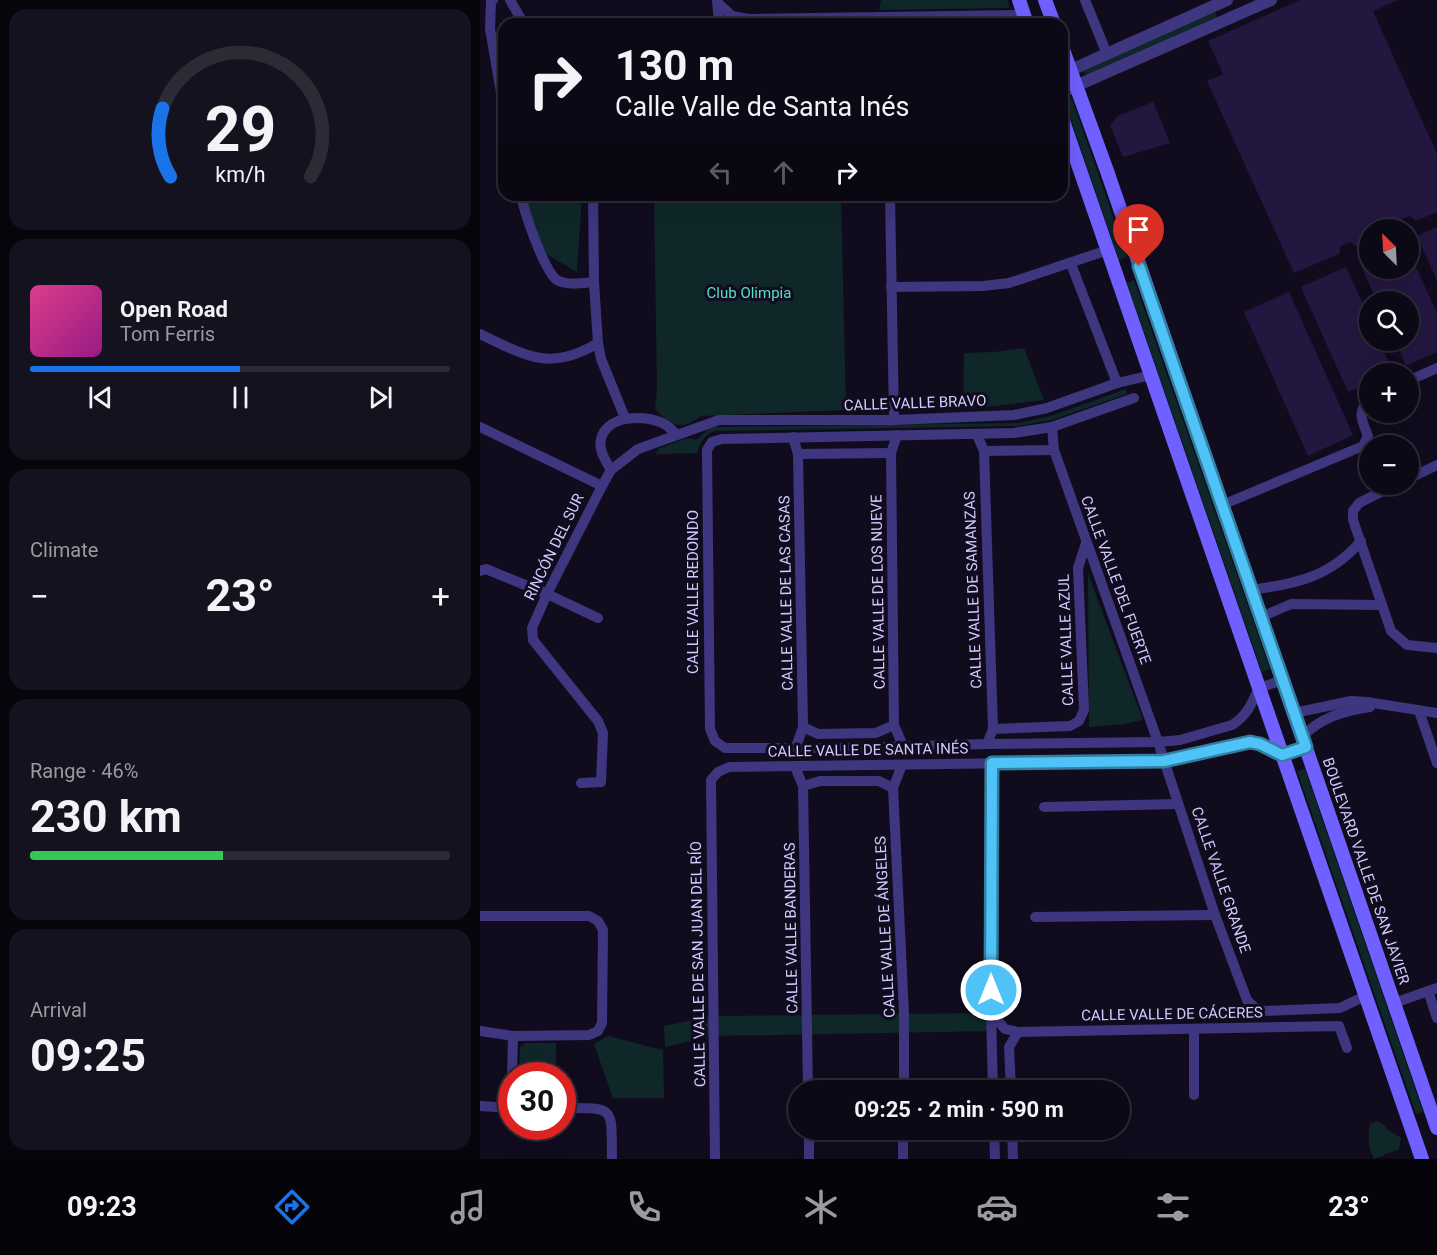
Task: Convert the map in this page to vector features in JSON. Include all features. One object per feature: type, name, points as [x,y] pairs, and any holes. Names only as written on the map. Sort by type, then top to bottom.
[{"type":"main road","points":[[1019,0],[1026,18]]},
{"type":"main road","points":[[1045,0],[1052,18]]},
{"type":"main road","name":"BOULEVARD VALLE DE SAN JAVIER","points":[[1068,74],[1077,85],[1437,1128]]},
{"type":"main road","points":[[1068,135],[1422,1159]]},
{"type":"main road","points":[[1116,274],[1139,266]]},
{"type":"street","points":[[493,0],[490,29],[498,75]]},
{"type":"street","points":[[510,0],[520,18]]},
{"type":"street","points":[[1085,0],[1107,54]]},
{"type":"street","points":[[1068,89],[1271,0]]},
{"type":"street","points":[[717,1],[732,16],[740,18]]},
{"type":"street","points":[[717,1],[718,18]]},
{"type":"street","points":[[1068,71],[1222,2],[1224,20]]},
{"type":"street","points":[[522,201],[548,268],[558,280],[574,284],[594,282]]},
{"type":"street","points":[[593,201],[594,282],[598,343],[601,359],[625,418]]},
{"type":"street","points":[[891,201],[894,420]]},
{"type":"street","points":[[891,287],[1009,283],[1108,250]]},
{"type":"street","points":[[1071,264],[1117,383]]},
{"type":"street","points":[[480,334],[523,354],[542,359],[562,359],[581,353],[598,343]]},
{"type":"street","points":[[1419,376],[1437,368]]},
{"type":"street","name":"CALLE VALLE BRAVO","points":[[638,449],[719,420],[894,420],[1014,415],[1047,408],[1117,383],[1152,375]]},
{"type":"street","name":"CALLE VALLE BRAVO","points":[[712,442],[722,439],[1014,433],[1052,427],[1134,398]]},
{"type":"street","points":[[611,470],[602,454],[601,440],[608,427],[625,418],[641,417],[666,425],[676,434]]},
{"type":"street","points":[[1222,506],[1363,446],[1368,436],[1363,423]]},
{"type":"street","points":[[480,427],[602,486]]},
{"type":"street","name":"CALLE VALLE DEL FUERTE","points":[[1052,427],[1054,450],[1164,761]]},
{"type":"street","name":"CALLE VALLE DE LOS NUEVE","points":[[897,435],[891,453],[894,725],[904,748]]},
{"type":"street","name":"CALLE VALLE DE SAMANZAS","points":[[977,435],[984,451],[993,729],[987,744]]},
{"type":"street","name":"CALLE VALLE DE LAS CASAS","points":[[794,437],[798,454],[803,727],[796,747]]},
{"type":"street","name":"CALLE VALLE REDONDO","points":[[712,442],[707,450],[710,729],[715,741]]},
{"type":"street","name":"RINCÓN DEL SUR","points":[[580,783],[601,782],[603,733],[598,721],[533,640],[532,628],[611,470],[638,449]]},
{"type":"street","points":[[984,451],[1054,450]]},
{"type":"street","points":[[798,454],[891,453]]},
{"type":"street","points":[[1419,475],[1436,469]]},
{"type":"street","points":[[1375,495],[1359,503],[1353,511],[1353,520],[1391,631],[1407,645],[1437,648]]},
{"type":"street","points":[[1251,590],[1284,585],[1320,575],[1349,555],[1360,541]]},
{"type":"street","name":"CALLE VALLE AZUL","points":[[993,729],[1070,726],[1079,721],[1084,710],[1078,568],[1086,542]]},
{"type":"street","points":[[480,571],[486,569],[598,618]]},
{"type":"street","points":[[1261,618],[1291,604],[1382,605]]},
{"type":"street","points":[[1259,688],[1283,680]]},
{"type":"street","name":"CALLE VALLE DE SANTA INÉS","points":[[715,741],[725,748],[904,748],[1180,740],[1232,724],[1245,716],[1259,688]]},
{"type":"street","points":[[1294,713],[1351,701],[1437,713]]},
{"type":"street","points":[[1282,755],[1304,742],[1318,722],[1328,717],[1353,710],[1382,706]]},
{"type":"street","points":[[1419,711],[1437,763]]},
{"type":"street","points":[[803,727],[818,734],[876,733],[894,725]]},
{"type":"street","name":"CALLE VALLE DE SANTA INÉS","points":[[718,772],[729,767],[1164,761],[1242,742],[1260,744],[1282,755]]},
{"type":"street","points":[[847,748],[847,765]]},
{"type":"street","name":"CALLE VALLE GRANDE","points":[[1164,761],[1215,915],[1248,1000],[1254,1007]]},
{"type":"street","points":[[992,763],[993,1080]]},
{"type":"street","name":"CALLE VALLE DE ÁNGELES","points":[[902,765],[893,788],[904,1013],[904,1080]]},
{"type":"street","name":"CALLE VALLE BANDERAS","points":[[795,767],[802,786],[808,1080]]},
{"type":"street","name":"CALLE VALLE DE SAN JUAN DEL RÍO","points":[[715,1159],[711,780],[718,772]]},
{"type":"street","points":[[802,786],[820,781],[879,781],[893,788]]},
{"type":"street","points":[[1044,807],[1178,804]]},
{"type":"street","points":[[1035,917],[1215,915]]},
{"type":"street","points":[[480,916],[589,916],[598,921],[603,930],[602,1023],[598,1031],[589,1035],[513,1036],[480,1031]]},
{"type":"street","points":[[1394,1003],[1432,989],[1437,1018]]},
{"type":"street","name":"CALLE VALLE DE CÁCERES","points":[[1254,1007],[1264,1011],[1340,1008],[1365,996]]},
{"type":"street","points":[[991,1013],[1005,1029],[1018,1032],[1010,1047],[1011,1080]]},
{"type":"street","name":"CALLE VALLE DE CÁCERES","points":[[1018,1032],[1339,1026],[1347,1048]]},
{"type":"street","points":[[1194,1029],[1194,1095]]},
{"type":"street","points":[[512,1062],[513,1036]]},
{"type":"street","points":[[480,1106],[498,1107]]},
{"type":"street","points":[[576,1108],[601,1108],[608,1112],[611,1120],[612,1159]]},
{"type":"street","points":[[809,1140],[809,1159]]},
{"type":"street","points":[[903,1140],[903,1159]]},
{"type":"street","points":[[994,1140],[995,1159]]},
{"type":"street","points":[[1012,1140],[1013,1159]]},
{"type":"green space","points":[[881,0],[1007,0],[1010,8],[879,10]]},
{"type":"green space","points":[[1215,12],[1217,17],[1086,75],[1083,70]]},
{"type":"green space","points":[[1072,99],[1127,257],[1119,260],[1068,111],[1068,101]]},
{"type":"green space","points":[[525,201],[582,201],[577,272],[546,254]]},
{"type":"green space","name":"Club Olimpia","points":[[654,201],[841,201],[846,410],[701,416],[682,425],[672,423],[655,409],[657,390]]},
{"type":"green space","points":[[1134,280],[1270,669],[1262,672],[1127,283]]},
{"type":"green space","points":[[1024,348],[1044,400],[986,407],[963,407],[964,353]]},
{"type":"green space","points":[[1126,389],[1127,394],[1052,420],[1018,426],[716,431],[704,439],[697,453],[656,454],[658,449],[687,438],[696,440],[715,427],[1018,423],[1051,416]]},
{"type":"green space","points":[[1088,574],[1143,720],[1089,727]]},
{"type":"green space","points":[[1305,769],[1423,1112],[1416,1114],[1297,771]]},
{"type":"green space","points":[[991,1013],[992,1031],[714,1036],[665,1047],[664,1026],[713,1016]]},
{"type":"green space","points":[[608,1036],[663,1050],[664,1098],[613,1098],[594,1044]]},
{"type":"green space","points":[[526,1043],[556,1043],[556,1062],[519,1062],[520,1047]]},
{"type":"green space","points":[[1376,1121],[1401,1138],[1399,1149],[1374,1159],[1369,1133],[1370,1124]]},
{"type":"building","points":[[1300,0],[1398,0],[1373,11],[1437,154],[1437,212],[1419,220],[1410,216],[1402,219],[1359,219],[1359,246],[1350,242],[1341,246],[1339,254],[1294,273],[1207,81],[1223,74],[1208,41]]},
{"type":"building","points":[[1153,102],[1170,143],[1123,157],[1110,125],[1118,116]]},
{"type":"building","points":[[1437,227],[1437,281],[1419,240],[1419,235]]},
{"type":"building","points":[[1346,267],[1359,295],[1359,351],[1384,351],[1389,363],[1359,363],[1359,388],[1348,392],[1301,287]]},
{"type":"building","points":[[1419,274],[1437,313],[1437,352],[1413,363],[1405,363],[1400,351],[1419,351],[1419,291],[1372,291],[1367,279],[1419,279]]},
{"type":"building","points":[[1289,292],[1353,435],[1308,456],[1244,312]]},
{"type":"route","points":[[991,990],[992,763],[1164,761],[1242,742],[1260,744],[1282,755],[1306,747],[1139,266]]}]
